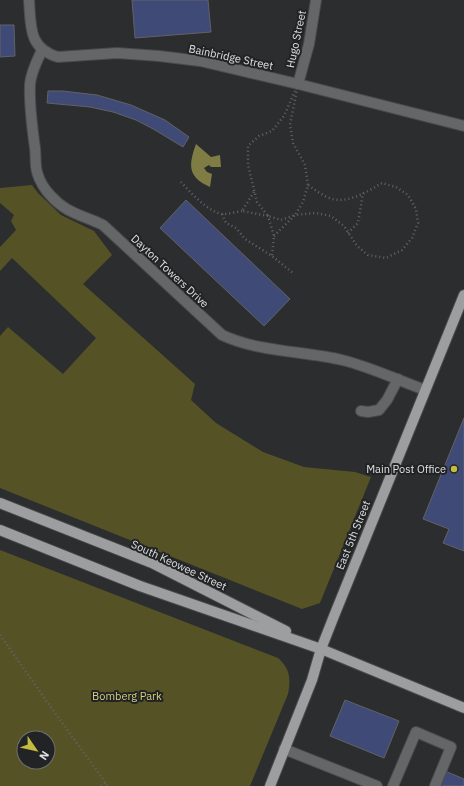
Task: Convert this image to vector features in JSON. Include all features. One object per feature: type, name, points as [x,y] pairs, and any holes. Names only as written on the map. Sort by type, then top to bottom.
[{"type":"main road","name":"East 5th Street","points":[[270,786],[312,680],[321,649],[464,295]]},
{"type":"main road","name":"South Keowee Street","points":[[0,504],[152,563],[321,649]]},
{"type":"main road","name":"South Keowee Street","points":[[0,530],[140,586],[321,649],[464,708]]},
{"type":"street","points":[[29,0],[32,34],[42,50]]},
{"type":"street","name":"Hugo Street","points":[[298,84],[309,44],[316,0]]},
{"type":"street","name":"Bainbridge Street","points":[[42,50],[58,57],[117,53],[200,61],[464,126]]},
{"type":"street","name":"Dayton Towers Drive","points":[[42,50],[32,71],[30,84],[32,128],[37,173],[50,195],[60,205],[72,213],[91,219],[103,226],[222,335],[240,343],[358,364],[425,390]]},
{"type":"street","points":[[361,411],[368,412],[379,410],[387,400],[398,379]]},
{"type":"street","points":[[393,786],[416,732],[451,747],[435,786]]},
{"type":"street","points":[[284,748],[377,786]]},
{"type":"path","points":[[274,236],[295,215],[303,202],[308,185],[305,165],[293,143],[290,125],[298,84]]},
{"type":"path","points":[[272,256],[274,236],[268,216],[257,202],[248,165],[248,146],[259,136],[272,131],[284,116],[298,84]]},
{"type":"path","points":[[181,182],[195,198],[222,214],[242,211],[281,220],[295,215],[315,213],[331,216],[344,226],[357,246],[368,255],[386,258],[402,250],[412,238],[418,222],[416,209],[408,195],[396,186],[382,183],[363,193],[344,200],[327,197],[308,185]]},
{"type":"path","points":[[242,211],[254,191]]},
{"type":"path","points":[[348,233],[358,223],[363,193]]},
{"type":"path","points":[[222,214],[226,223],[236,228],[245,239],[272,256],[293,273]]},
{"type":"path","points":[[0,635],[108,786]]},
{"type":"path","points":[[101,786],[105,783]]},
{"type":"green space","points":[[32,185],[38,193],[61,215],[94,231],[112,255],[83,284],[195,384],[191,400],[216,423],[263,452],[304,467],[355,472],[371,477],[320,603],[302,609],[0,488],[0,336],[8,327],[63,374],[96,338],[12,258],[0,271],[0,247],[16,230],[11,221],[14,215],[0,203],[0,188]]},
{"type":"green space","name":"Bomberg Park","points":[[0,550],[278,658],[285,666],[289,674],[288,694],[250,786],[0,786]]},
{"type":"shaded area","points":[[196,144],[211,157],[220,155],[221,167],[211,167],[209,165],[204,168],[207,172],[212,174],[210,187],[197,179],[192,170],[191,165],[193,152]]},
{"type":"building","points":[[132,0],[208,0],[211,32],[135,38]]},
{"type":"building","points":[[0,25],[14,25],[15,56],[0,57]]},
{"type":"building","points":[[48,91],[63,91],[97,95],[131,105],[165,120],[189,137],[183,147],[136,120],[113,112],[90,107],[47,103]]},
{"type":"building","points":[[186,200],[290,299],[264,326],[160,228]]},
{"type":"building","name":"Main Post Office","points":[[464,418],[464,551],[443,543],[449,529],[423,519]]},
{"type":"building","points":[[345,700],[399,721],[384,758],[330,736]]},
{"type":"building","points":[[445,771],[464,779],[464,786],[439,786]]},
{"type":"place","name":"Main Post Office","points":[[454,469]]}]
